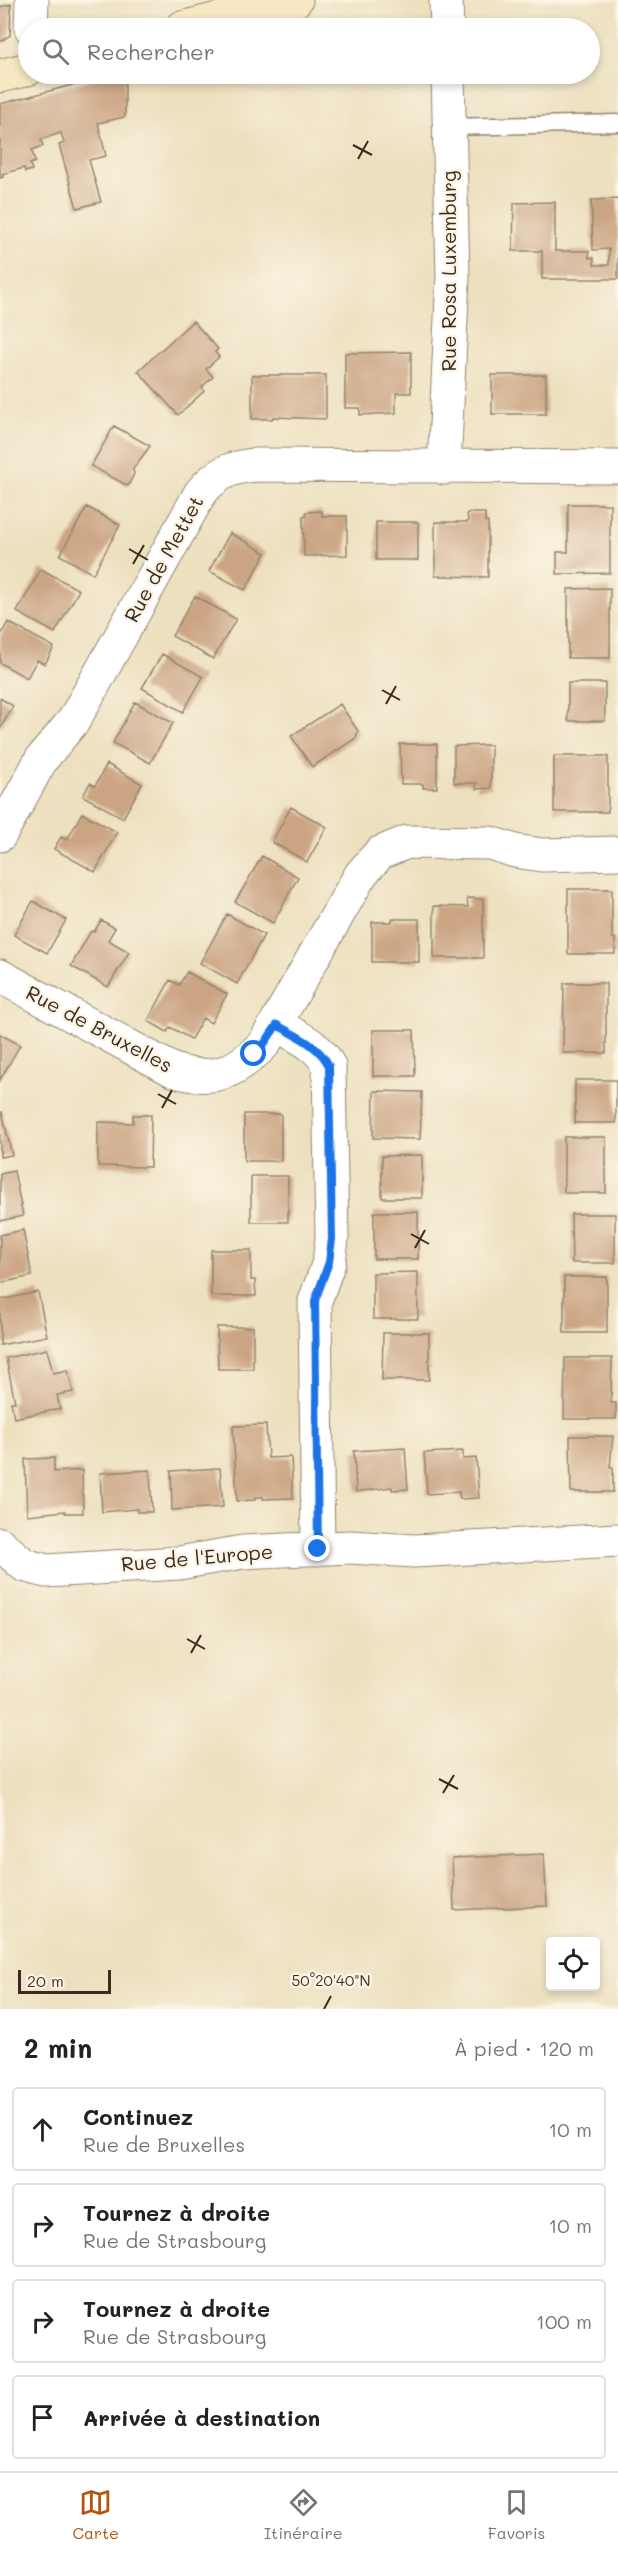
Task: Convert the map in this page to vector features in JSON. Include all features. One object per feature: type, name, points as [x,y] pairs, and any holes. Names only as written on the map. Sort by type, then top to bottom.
[{"type":"street","points":[[31,18],[32,0]]},
{"type":"street","points":[[222,18],[296,0]]},
{"type":"street","points":[[446,0],[447,18]]},
{"type":"street","points":[[0,76],[18,72]]},
{"type":"street","name":"Rue Rosa Luxemburg","points":[[444,468],[453,276],[448,84]]},
{"type":"street","name":"Rue de Mettet","points":[[0,835],[41,760],[74,720],[201,492],[213,478],[226,469],[250,465],[444,468],[618,467]]},
{"type":"street","name":"Rue de Bruxelles","points":[[0,976],[153,1059],[186,1074],[215,1075],[243,1064],[264,1044],[277,1025],[361,874],[380,853],[394,846],[423,841],[478,842],[542,855],[618,854]]},
{"type":"street","points":[[277,1025],[317,1048],[325,1056],[329,1066],[332,1239],[329,1262],[315,1301],[318,1549]]},
{"type":"street","name":"Rue de l'Europe","points":[[0,1544],[9,1555],[24,1565],[46,1571],[179,1563],[243,1552],[350,1547],[414,1551],[618,1540]]},
{"type":"lane","points":[[449,127],[618,123]]},
{"type":"building","points":[[11,4],[10,35],[0,42],[0,7]]},
{"type":"building","points":[[76,84],[125,84],[125,117],[98,123],[106,156],[89,160],[101,202],[77,208],[59,145],[64,143],[61,133],[41,139],[43,146],[32,150],[35,162],[30,164],[32,170],[25,172],[24,168],[2,174],[3,177],[0,178],[0,104]]},
{"type":"building","points":[[618,199],[618,279],[542,279],[542,251],[513,251],[514,203],[555,202],[555,251],[589,251],[589,258],[594,258],[594,265],[609,265],[609,249],[593,250],[591,200]]},
{"type":"building","points":[[193,321],[218,349],[215,352],[219,357],[206,369],[213,377],[202,387],[204,391],[178,415],[138,371]]},
{"type":"building","points":[[411,352],[411,393],[396,393],[396,413],[360,415],[360,408],[345,408],[345,353]]},
{"type":"building","points":[[252,375],[326,375],[326,419],[273,417],[272,419],[252,419]]},
{"type":"building","points":[[492,375],[546,375],[546,414],[492,414]]},
{"type":"building","points":[[114,426],[150,446],[133,469],[134,474],[128,486],[91,466]]},
{"type":"building","points":[[568,504],[610,504],[610,573],[557,574],[557,552],[568,552]]},
{"type":"building","points":[[87,507],[120,525],[93,574],[60,555]]},
{"type":"building","points":[[322,511],[322,516],[347,516],[347,555],[304,556],[303,516],[306,516],[306,512]]},
{"type":"building","points":[[467,513],[485,513],[485,522],[488,522],[488,577],[435,576],[435,522],[468,522]]},
{"type":"building","points":[[376,522],[418,522],[418,560],[376,560]]},
{"type":"building","points":[[230,533],[266,553],[245,590],[209,571]]},
{"type":"building","points":[[41,569],[79,590],[55,633],[17,612]]},
{"type":"building","points":[[610,588],[610,658],[568,658],[568,589]]},
{"type":"building","points":[[195,596],[236,619],[213,659],[172,636]]},
{"type":"building","points":[[8,622],[54,647],[45,664],[37,660],[27,678],[0,663],[0,637]]},
{"type":"building","points":[[162,654],[203,677],[183,712],[142,688]]},
{"type":"building","points":[[568,683],[605,683],[605,721],[568,721]]},
{"type":"building","points":[[0,698],[13,706],[0,729]]},
{"type":"building","points":[[135,702],[173,723],[150,763],[113,743]]},
{"type":"building","points":[[340,704],[358,731],[356,738],[312,767],[291,736]]},
{"type":"building","points":[[400,744],[437,744],[437,788],[423,788],[423,784],[401,784]]},
{"type":"building","points":[[491,745],[491,788],[476,789],[477,783],[454,783],[454,746]]},
{"type":"building","points":[[554,756],[608,756],[608,812],[554,812]]},
{"type":"building","points":[[107,764],[142,784],[123,818],[83,796],[90,783],[95,786]]},
{"type":"building","points":[[291,807],[327,827],[307,862],[272,842]]},
{"type":"building","points":[[82,813],[117,832],[95,872],[54,849],[61,837],[67,840]]},
{"type":"building","points":[[262,856],[298,877],[273,923],[235,902]]},
{"type":"building","points":[[568,889],[612,889],[612,938],[615,938],[615,954],[568,954]]},
{"type":"building","points":[[467,898],[483,899],[483,958],[434,958],[434,906],[468,907]]},
{"type":"building","points":[[33,901],[66,920],[47,953],[14,935]]},
{"type":"building","points":[[227,914],[264,935],[237,984],[200,963]]},
{"type":"building","points":[[392,919],[419,919],[419,962],[372,962],[372,922],[392,922]]},
{"type":"building","points":[[101,920],[115,928],[108,940],[129,952],[108,987],[71,966],[91,931],[94,932]]},
{"type":"building","points":[[187,972],[227,994],[211,1023],[203,1018],[191,1039],[170,1027],[167,1032],[148,1021],[170,980],[179,985]]},
{"type":"building","points":[[564,983],[606,983],[606,1053],[563,1053]]},
{"type":"building","points":[[373,1030],[414,1030],[415,1076],[373,1076]]},
{"type":"building","points":[[0,1034],[20,1045],[0,1080]]},
{"type":"building","points":[[575,1080],[616,1080],[616,1123],[575,1123]]},
{"type":"building","points":[[374,1091],[422,1092],[420,1139],[373,1138]]},
{"type":"building","points":[[0,1112],[2,1112],[12,1155],[0,1157]]},
{"type":"building","points":[[244,1114],[281,1114],[281,1161],[244,1161]]},
{"type":"building","points":[[133,1115],[151,1115],[150,1167],[98,1166],[98,1122],[133,1123]]},
{"type":"building","points":[[564,1137],[606,1137],[606,1193],[564,1193]]},
{"type":"building","points":[[422,1155],[422,1198],[382,1198],[382,1156]]},
{"type":"building","points":[[14,1171],[23,1216],[0,1221],[0,1174]]},
{"type":"building","points":[[251,1176],[288,1176],[288,1222],[251,1222]]},
{"type":"building","points":[[374,1212],[418,1212],[418,1259],[374,1259]]},
{"type":"building","points":[[571,1214],[615,1214],[615,1263],[572,1263]]},
{"type":"building","points":[[23,1230],[32,1276],[0,1283],[0,1235]]},
{"type":"building","points":[[211,1250],[251,1250],[251,1280],[255,1280],[256,1296],[211,1296]]},
{"type":"building","points":[[418,1272],[418,1319],[373,1319],[373,1273]]},
{"type":"building","points":[[564,1277],[607,1277],[607,1333],[564,1333]]},
{"type":"building","points":[[38,1292],[47,1336],[0,1345],[0,1300]]},
{"type":"building","points":[[217,1327],[253,1327],[253,1369],[218,1369]]},
{"type":"building","points":[[383,1333],[429,1333],[429,1380],[382,1380]]},
{"type":"building","points":[[47,1349],[53,1373],[68,1370],[73,1392],[57,1395],[60,1409],[14,1418],[11,1402],[15,1402],[6,1358]]},
{"type":"building","points":[[565,1358],[612,1358],[611,1403],[616,1403],[616,1419],[564,1419]]},
{"type":"building","points":[[266,1425],[268,1458],[291,1457],[293,1498],[255,1497],[255,1500],[237,1501],[233,1426]]},
{"type":"building","points":[[570,1436],[613,1436],[610,1467],[613,1467],[613,1492],[571,1492]]},
{"type":"building","points":[[405,1448],[408,1489],[392,1490],[392,1487],[356,1492],[354,1451]]},
{"type":"building","points":[[463,1451],[463,1459],[476,1458],[479,1498],[460,1499],[459,1492],[427,1494],[424,1453]]},
{"type":"building","points":[[54,1458],[54,1472],[82,1470],[83,1513],[65,1513],[65,1511],[27,1515],[25,1459]]},
{"type":"building","points":[[220,1468],[223,1507],[172,1510],[171,1471]]},
{"type":"building","points":[[150,1470],[152,1512],[137,1512],[137,1509],[102,1512],[100,1473]]},
{"type":"building","points":[[544,1854],[547,1906],[454,1910],[452,1858]]},
{"type":"route","points":[[254,1054],[277,1025],[317,1048],[325,1056],[329,1066],[332,1239],[329,1262],[315,1301],[318,1549]]}]
